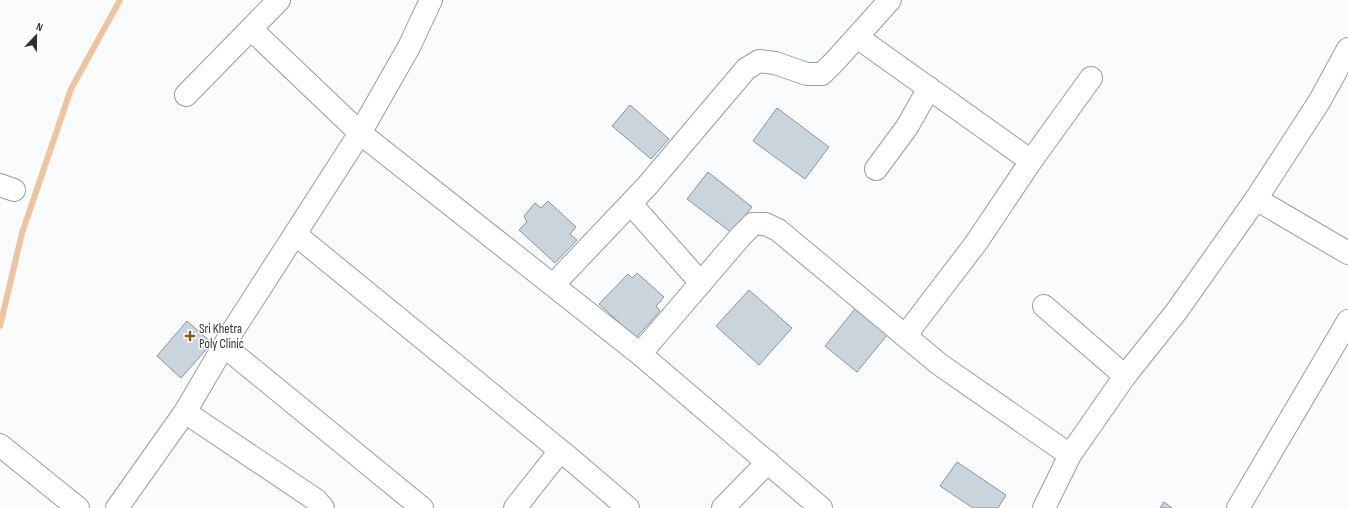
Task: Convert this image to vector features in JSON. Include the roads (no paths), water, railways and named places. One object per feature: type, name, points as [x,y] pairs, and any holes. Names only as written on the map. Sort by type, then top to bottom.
[{"type":"street","points":[[186,95],[279,0]]},
{"type":"street","points":[[117,508],[185,412],[224,346],[360,133],[409,47],[431,0]]},
{"type":"street","points":[[554,284],[630,204],[746,68],[759,61],[775,63],[807,74],[822,74],[890,0]]},
{"type":"street","points":[[250,29],[360,133],[554,284],[640,354],[820,508]]},
{"type":"street","points":[[857,37],[1031,161]]},
{"type":"street","points":[[1044,508],[1070,455],[1125,376],[1176,312],[1256,199],[1320,102],[1348,49]]},
{"type":"street","points":[[904,336],[976,243],[1031,161],[1090,78]]},
{"type":"street","points":[[876,169],[906,127],[929,88]]},
{"type":"street","points":[[1256,199],[1348,253]]},
{"type":"street","points":[[630,204],[700,283]]},
{"type":"street","points":[[640,354],[740,236],[753,224],[765,224],[778,230],[939,364],[1070,455]]},
{"type":"street","points":[[295,234],[628,508]]},
{"type":"street","points":[[1044,306],[1125,376]]},
{"type":"street","points":[[1238,508],[1348,321]]},
{"type":"street","points":[[224,346],[422,508]]},
{"type":"street","points":[[185,412],[316,500],[323,508]]},
{"type":"street","points":[[0,445],[78,508]]},
{"type":"street","points":[[515,508],[560,451]]},
{"type":"street","points":[[723,508],[768,462]]},
{"type":"waterway","points":[[0,326],[22,233],[71,89],[120,0]]},
{"type":"place","name":"Sri Khetra Poly Clinic","points":[[190,336]]}]
